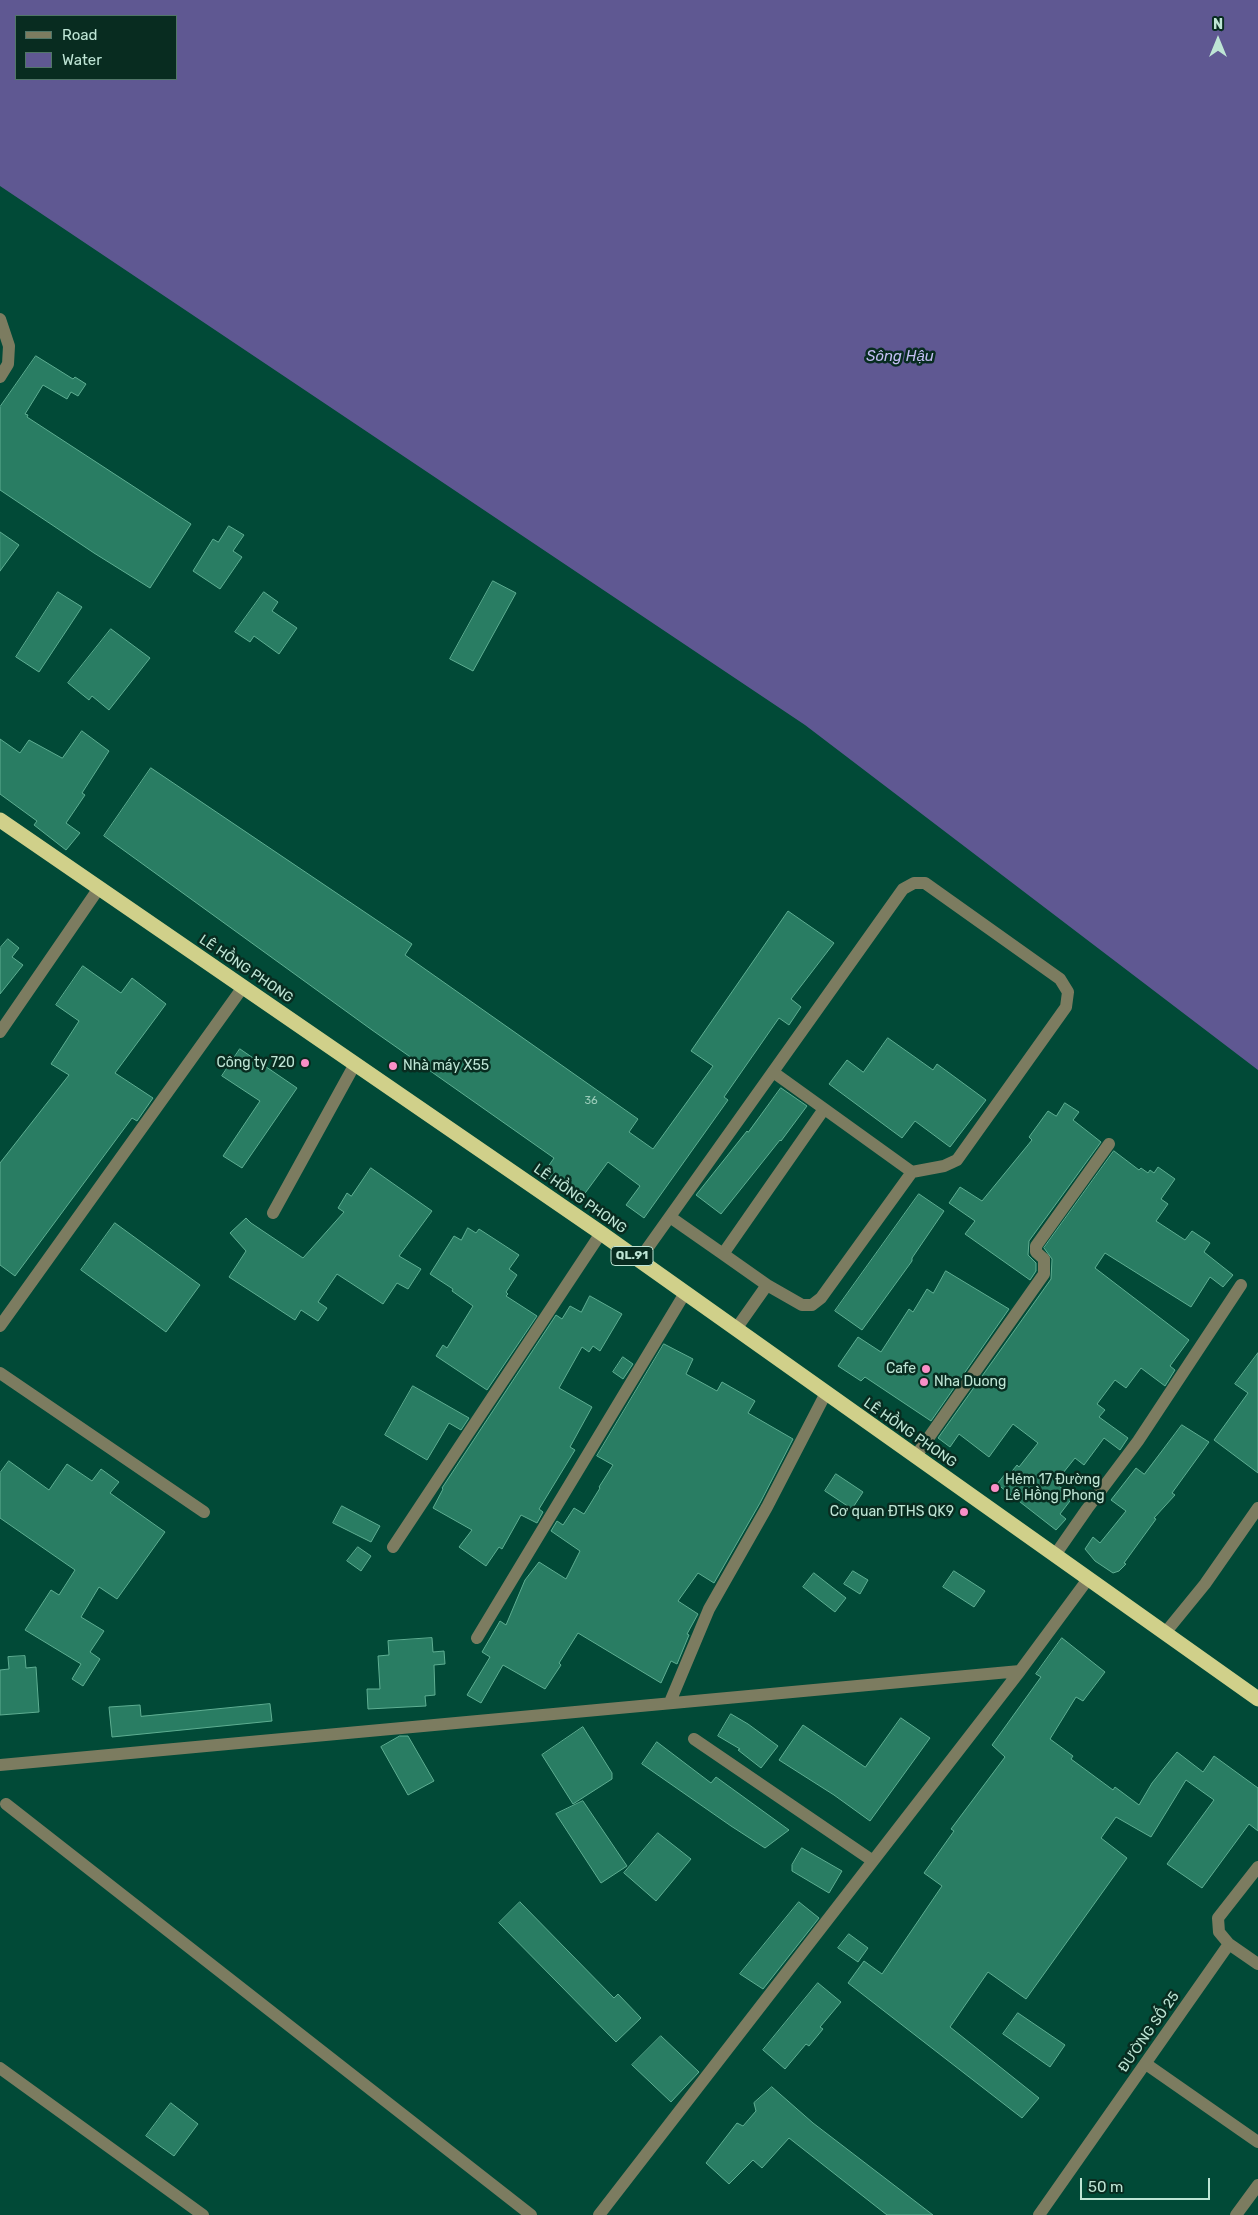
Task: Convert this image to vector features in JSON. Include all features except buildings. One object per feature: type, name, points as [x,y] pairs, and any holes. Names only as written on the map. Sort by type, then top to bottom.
[{"type":"highway","name":"LÊ HỒNG PHONG","points":[[0,820],[639,1260],[1258,1699]]},
{"type":"street","points":[[0,319],[9,346],[8,364],[0,377]]},
{"type":"street","points":[[639,1260],[903,889],[914,883],[925,883],[1060,979],[1068,992],[1066,1007],[966,1149],[957,1160],[944,1166],[912,1172],[821,1298],[812,1305],[802,1305],[767,1285],[670,1217]]},
{"type":"street","points":[[0,1032],[99,888]]},
{"type":"street","points":[[0,1326],[243,987]]},
{"type":"street","points":[[274,1213],[355,1064]]},
{"type":"street","points":[[773,1072],[912,1172]]},
{"type":"street","points":[[723,1254],[824,1109]]},
{"type":"street","points":[[915,1457],[1044,1274],[1044,1259],[1036,1252],[1036,1246],[1109,1144]]},
{"type":"street","points":[[393,1546],[600,1233]]},
{"type":"street","points":[[736,1329],[767,1285]]},
{"type":"street","points":[[1055,1555],[1087,1508],[1138,1441],[1241,1285]]},
{"type":"street","points":[[477,1638],[685,1294]]},
{"type":"street","points":[[0,1373],[204,1512]]},
{"type":"street","points":[[670,1702],[708,1609],[768,1507],[826,1393]]},
{"type":"street","points":[[1165,1633],[1204,1584],[1258,1508]]},
{"type":"street","points":[[600,2215],[1020,1671],[1088,1579]]},
{"type":"street","points":[[0,1765],[1020,1671]]},
{"type":"street","points":[[694,1739],[874,1861]]},
{"type":"street","points":[[6,1804],[531,2215]]},
{"type":"street","points":[[1258,1866],[1218,1918],[1219,1932],[1229,1944],[1258,1964]]},
{"type":"street","name":"ĐƯỜNG SỐ 25","points":[[1039,2215],[1229,1944]]},
{"type":"street","points":[[1146,2064],[1258,2142]]},
{"type":"street","points":[[0,2068],[202,2215]]},
{"type":"street","points":[[1236,2215],[1258,2185]]},
{"type":"water","name":"Sông Hậu","points":[[0,0],[1258,0],[1258,1070],[805,725],[0,186]]},
{"type":"place","name":"Công ty 720","points":[[305,1063]]},
{"type":"place","name":"Nhà máy X55","points":[[393,1066]]},
{"type":"place","name":"Cafe","points":[[926,1369]]},
{"type":"place","name":"Nha Duong","points":[[924,1382]]},
{"type":"place","name":"Hẻm 17 Đường Lê Hồng Phong","points":[[995,1488]]},
{"type":"place","name":"Cơ quan ĐTHS QK9","points":[[964,1512]]}]
